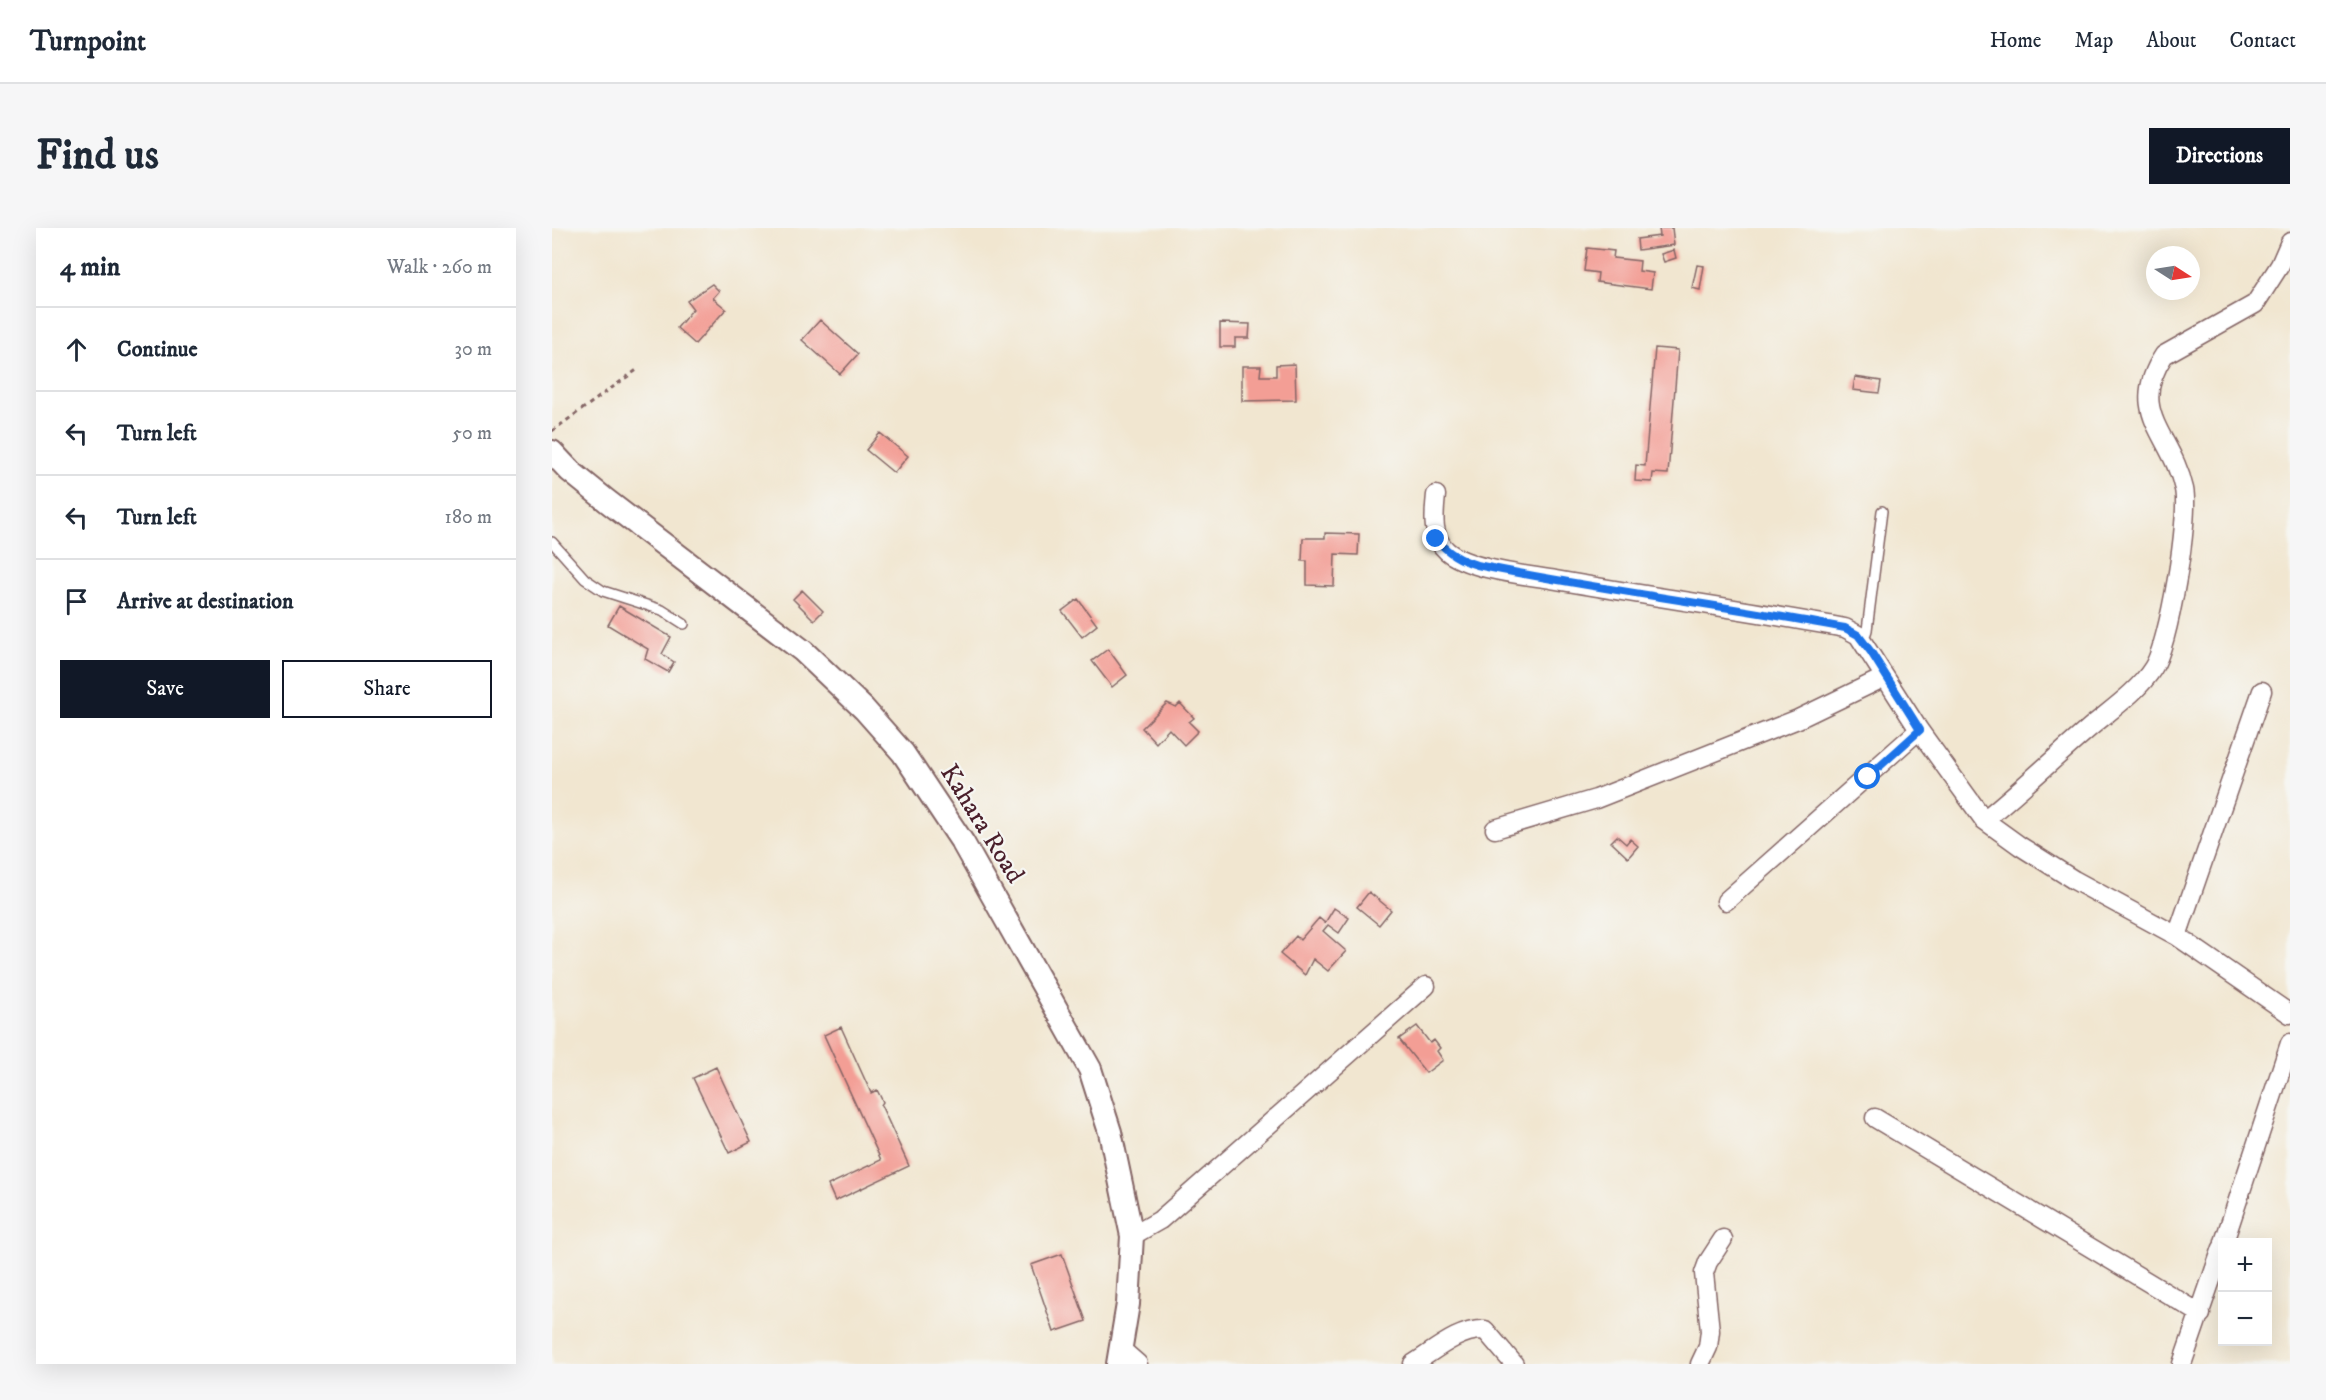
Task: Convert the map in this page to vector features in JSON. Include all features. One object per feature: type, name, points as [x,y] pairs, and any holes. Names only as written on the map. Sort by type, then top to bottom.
[{"type":"street","points":[[1984,820],[2128,694],[2154,666],[2162,645],[2170,608],[2184,521],[2184,491],[2175,459],[2151,417],[2148,404],[2156,368],[2164,355],[2255,304],[2280,265],[2290,242]]},
{"type":"street","name":"Kahara Road","points":[[552,452],[570,471],[607,501],[803,651],[864,709],[903,753],[963,843],[1090,1069],[1110,1132],[1132,1236],[1126,1359]]},
{"type":"street","points":[[1436,495],[1434,514],[1436,539],[1447,551],[1463,561],[1510,572],[1618,591],[1746,610],[1845,628],[1858,635],[1920,730],[1984,820],[2074,880],[2177,936],[2290,1014]]},
{"type":"street","points":[[1495,829],[1596,799],[1798,719],[1885,677]]},
{"type":"street","points":[[2177,936],[2262,691]]},
{"type":"street","points":[[1726,901],[1920,730]]},
{"type":"street","points":[[1132,1236],[1160,1220],[1426,986]]},
{"type":"street","points":[[2225,1238],[2290,1043]]},
{"type":"street","points":[[1875,1118],[2201,1314]]},
{"type":"street","points":[[1700,1364],[1708,1347],[1710,1331],[1703,1281],[1704,1273],[1707,1262],[1723,1239]]},
{"type":"street","points":[[2182,1364],[2218,1263]]},
{"type":"street","points":[[1413,1364],[1464,1333],[1476,1329],[1485,1330],[1514,1364]]},
{"type":"lane","points":[[1863,642],[1867,630],[1882,511]]},
{"type":"lane","points":[[552,542],[585,579],[603,591],[662,610],[684,624]]},
{"type":"path","points":[[552,431],[638,369]]},
{"type":"building","points":[[1659,228],[1672,228],[1674,245],[1638,250],[1637,239],[1660,236]]},
{"type":"building","points":[[1587,248],[1614,251],[1613,258],[1640,261],[1639,271],[1653,273],[1651,289],[1597,282],[1598,273],[1584,271]]},
{"type":"building","points":[[1674,250],[1676,258],[1664,262],[1661,254]]},
{"type":"building","points":[[1697,265],[1704,266],[1700,290],[1692,288]]},
{"type":"building","points":[[712,284],[719,291],[713,298],[726,309],[695,344],[677,328],[693,309],[687,301]]},
{"type":"building","points":[[820,320],[858,354],[840,374],[802,340]]},
{"type":"building","points":[[1220,323],[1250,324],[1249,338],[1235,338],[1235,347],[1220,347]]},
{"type":"building","points":[[1655,348],[1678,350],[1668,474],[1653,473],[1652,482],[1635,481],[1636,465],[1645,466]]},
{"type":"building","points":[[1295,364],[1296,400],[1242,401],[1242,366],[1261,366],[1260,376],[1276,376],[1276,365]]},
{"type":"building","points":[[1855,377],[1881,381],[1879,393],[1853,390]]},
{"type":"building","points":[[880,433],[908,456],[894,473],[866,450]]},
{"type":"building","points":[[1325,533],[1359,534],[1358,555],[1335,554],[1334,586],[1307,585],[1307,561],[1302,561],[1303,538],[1325,538]]},
{"type":"building","points":[[802,590],[823,611],[814,620],[793,599]]},
{"type":"building","points":[[1078,599],[1097,625],[1082,637],[1062,611]]},
{"type":"building","points":[[619,606],[671,637],[662,654],[674,662],[668,672],[645,659],[648,649],[608,625]]},
{"type":"building","points":[[1108,649],[1127,675],[1112,687],[1092,661]]},
{"type":"building","points":[[1167,703],[1176,707],[1180,703],[1194,718],[1189,722],[1198,731],[1184,745],[1169,729],[1156,743],[1142,728]]},
{"type":"building","points":[[1617,836],[1626,844],[1630,839],[1638,846],[1628,858],[1611,842]]},
{"type":"building","points":[[1369,892],[1391,910],[1379,925],[1357,907]]},
{"type":"building","points":[[1334,908],[1349,918],[1339,933],[1328,925],[1323,931],[1346,951],[1328,971],[1313,959],[1305,975],[1280,954],[1296,936],[1300,940],[1319,918],[1325,923]]},
{"type":"building","points":[[1417,1026],[1430,1043],[1434,1040],[1440,1048],[1437,1051],[1443,1060],[1426,1073],[1399,1039]]},
{"type":"building","points":[[841,1027],[871,1093],[877,1090],[883,1102],[881,1105],[909,1166],[835,1201],[828,1185],[881,1160],[824,1035]]},
{"type":"building","points":[[716,1067],[751,1142],[729,1153],[693,1078]]},
{"type":"building","points":[[1062,1254],[1086,1321],[1054,1332],[1031,1265]]},
{"type":"route","points":[[1436,539],[1447,551],[1463,561],[1477,565],[1746,610],[1851,631],[1858,635],[1871,652],[1920,730],[1868,777]]}]
